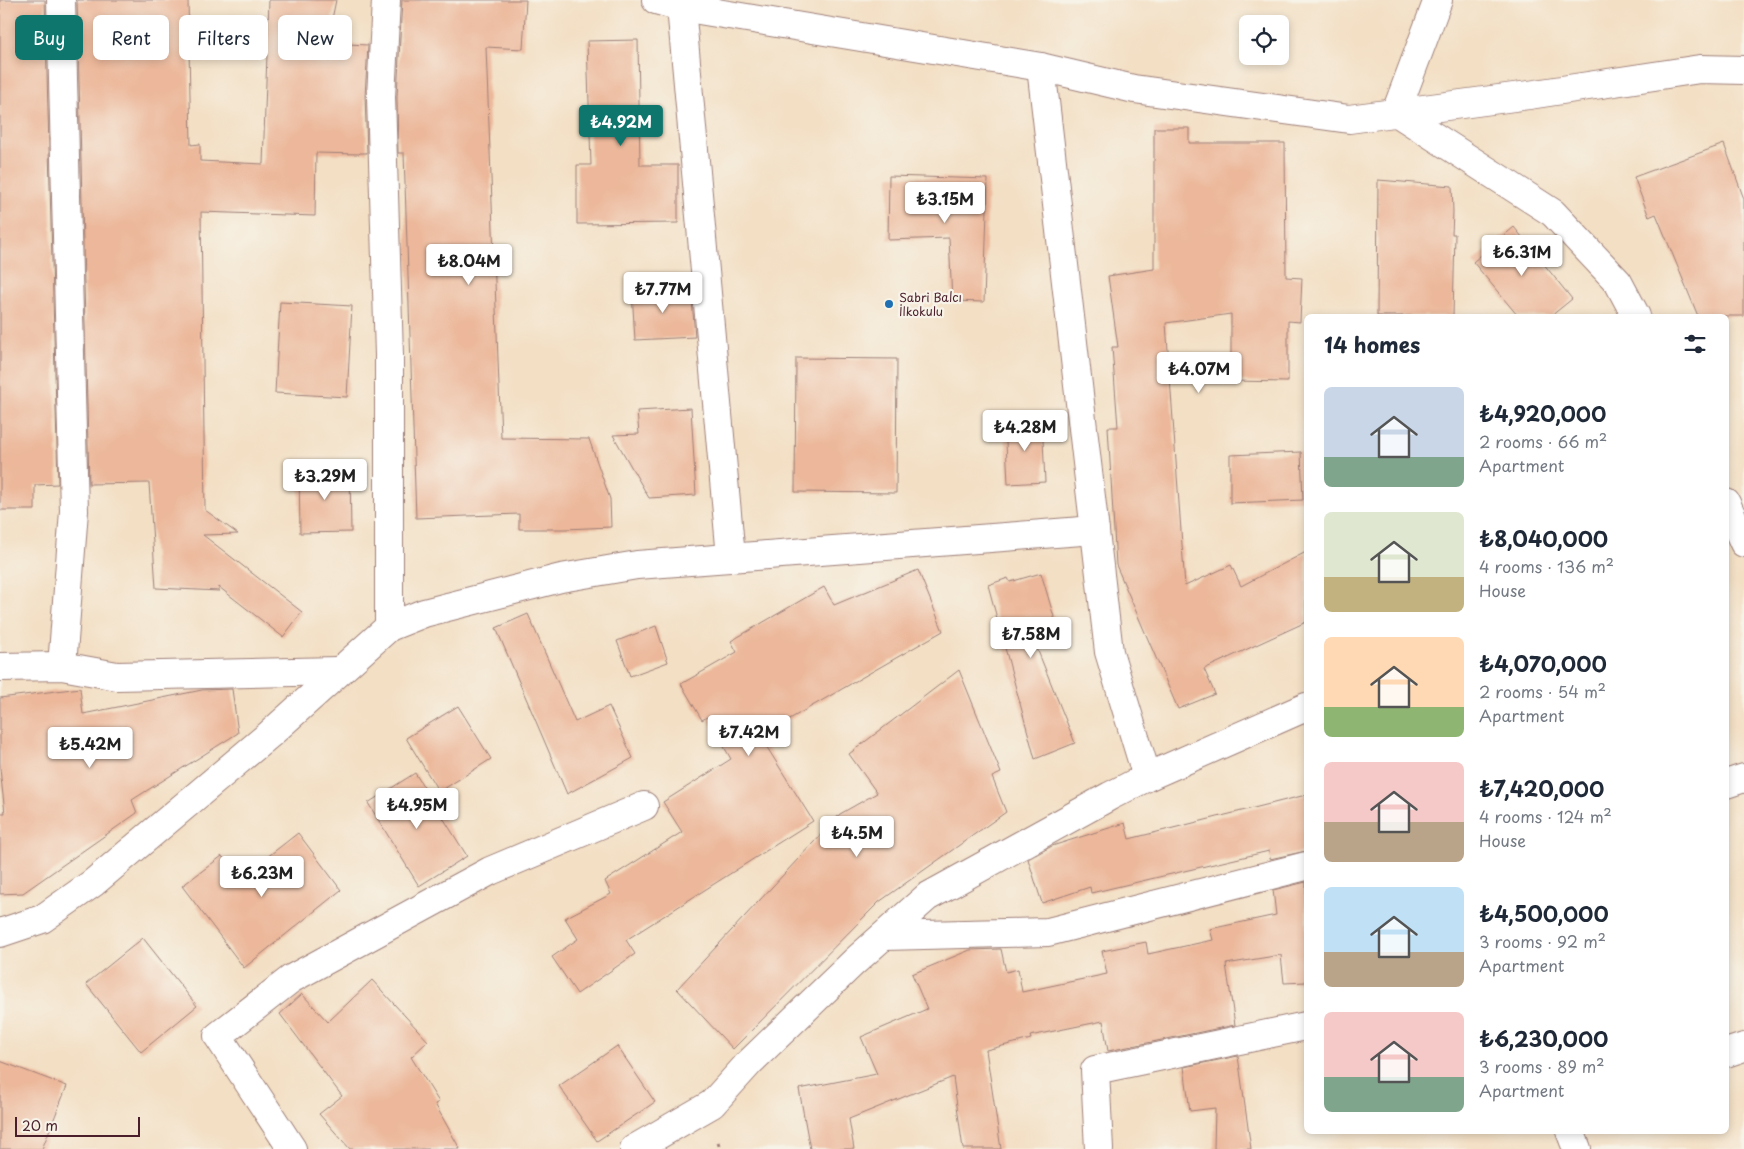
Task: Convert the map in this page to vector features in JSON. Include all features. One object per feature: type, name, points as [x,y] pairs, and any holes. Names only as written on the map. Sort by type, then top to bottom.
[{"type":"street","points":[[61,0],[74,512],[62,666]]},
{"type":"street","points":[[386,0],[381,97],[389,355],[389,627]]},
{"type":"street","points":[[1396,112],[1438,0]]},
{"type":"street","points":[[731,557],[673,2],[1041,67],[1134,89],[1349,119],[1529,95],[1700,69],[1744,70]]},
{"type":"street","points":[[1041,67],[1109,652],[1147,777]]},
{"type":"street","points":[[1396,112],[1553,213],[1618,282],[1635,314]]},
{"type":"street","points":[[1729,510],[1744,545],[1729,548]]},
{"type":"street","points":[[0,933],[42,919],[93,883],[270,734],[389,627],[424,613],[561,578],[637,565],[1095,530]]},
{"type":"street","points":[[0,667],[62,666],[117,676],[338,671]]},
{"type":"street","points":[[634,1149],[712,1104],[756,1057],[854,962],[927,897],[1147,777],[1304,708]]},
{"type":"street","points":[[1729,783],[1744,778]]},
{"type":"street","points":[[292,1149],[218,1036],[291,979],[490,871],[644,806]]},
{"type":"street","points":[[884,936],[1048,932],[1304,867]]},
{"type":"street","points":[[1099,1149],[1095,1070],[1304,1026]]},
{"type":"street","points":[[1729,1052],[1744,1047]]},
{"type":"street","points":[[1571,1134],[1576,1149]]},
{"type":"building","points":[[0,0],[45,0],[45,15],[15,15],[15,60],[47,60],[58,484],[35,485],[35,510],[0,510]]},
{"type":"building","points":[[77,0],[188,0],[188,15],[179,15],[179,60],[189,60],[191,145],[200,144],[200,161],[263,164],[269,0],[336,0],[333,15],[278,15],[278,60],[352,60],[352,44],[368,45],[365,96],[367,153],[316,153],[315,216],[201,212],[205,510],[238,534],[203,535],[302,612],[283,637],[219,587],[219,591],[156,588],[149,483],[89,484],[78,60],[83,60],[83,15],[77,15]]},
{"type":"building","points":[[402,0],[526,0],[523,49],[486,47],[501,438],[589,439],[610,499],[611,527],[519,529],[519,514],[416,518],[404,153],[398,153],[397,97]]},
{"type":"building","points":[[638,40],[640,165],[678,165],[678,223],[577,224],[577,165],[591,165],[587,41]]},
{"type":"building","points":[[1154,128],[1189,128],[1189,143],[1285,143],[1286,277],[1302,278],[1300,322],[1288,321],[1288,382],[1231,381],[1231,314],[1166,323],[1185,586],[1231,565],[1241,586],[1304,553],[1304,623],[1204,669],[1215,694],[1178,709],[1116,565],[1108,427],[1118,427],[1112,347],[1118,347],[1108,276],[1154,269]]},
{"type":"building","points":[[1724,144],[1744,199],[1744,316],[1697,314],[1656,214],[1649,217],[1634,177]]},
{"type":"building","points":[[889,176],[988,179],[984,302],[952,301],[949,238],[888,240]]},
{"type":"building","points":[[1378,180],[1452,186],[1452,234],[1455,234],[1453,314],[1377,314]]},
{"type":"building","points":[[1514,227],[1572,299],[1553,314],[1516,314],[1473,262]]},
{"type":"building","points":[[691,288],[695,337],[635,340],[632,292]]},
{"type":"building","points":[[280,302],[352,306],[347,397],[275,393]]},
{"type":"building","points":[[796,358],[897,359],[896,493],[795,492]]},
{"type":"building","points":[[691,408],[696,495],[649,498],[613,435],[639,434],[637,411]]},
{"type":"building","points":[[1042,419],[1045,482],[1008,484],[1005,421]]},
{"type":"building","points":[[1301,452],[1303,500],[1230,503],[1230,455]]},
{"type":"building","points":[[299,469],[350,469],[351,532],[300,533]]},
{"type":"building","points":[[918,570],[943,631],[760,736],[813,821],[626,940],[635,954],[577,994],[552,957],[578,939],[565,918],[611,894],[605,881],[682,832],[663,802],[731,759],[707,717],[702,720],[681,684],[737,652],[731,641],[824,587],[834,605]]},
{"type":"building","points":[[1041,573],[1059,634],[1034,641],[1075,743],[1035,759],[988,585],[1008,578],[1010,582]]},
{"type":"building","points":[[528,614],[575,722],[609,706],[633,758],[567,794],[496,628]]},
{"type":"building","points":[[656,626],[668,662],[630,676],[617,641]]},
{"type":"building","points":[[959,670],[1001,773],[992,777],[1006,812],[879,902],[733,1049],[677,989],[840,814],[877,793],[849,754]]},
{"type":"building","points":[[80,688],[83,714],[202,690],[232,689],[238,733],[132,800],[137,813],[23,893],[0,894],[0,813],[5,813],[0,769],[0,698]]},
{"type":"building","points":[[458,706],[491,759],[439,792],[406,738]]},
{"type":"building","points":[[415,773],[467,856],[419,886],[368,803]]},
{"type":"building","points":[[1304,795],[1304,851],[1270,859],[1269,851],[1091,893],[1090,887],[1042,903],[1028,859],[1052,846],[1125,823],[1129,839]]},
{"type":"building","points":[[298,833],[341,890],[244,968],[182,886],[222,856],[239,879]]},
{"type":"building","points":[[1304,882],[1304,982],[1284,983],[1281,955],[1226,964],[1235,1025],[1108,1051],[1103,1021],[1030,1036],[1031,1039],[986,1050],[1001,1149],[963,1149],[953,1077],[849,1119],[854,1149],[810,1149],[799,1089],[877,1074],[861,1037],[927,1009],[912,974],[970,950],[1001,949],[1006,972],[1018,969],[1022,992],[1107,974],[1102,951],[1146,942],[1148,954],[1213,940],[1210,929],[1276,915],[1273,890]]},
{"type":"building","points":[[143,938],[197,1006],[141,1052],[86,984]]},
{"type":"building","points":[[372,980],[428,1041],[411,1057],[439,1102],[435,1104],[460,1149],[350,1149],[319,1114],[342,1096],[280,1014],[302,994],[328,1022]]},
{"type":"building","points":[[617,1046],[655,1102],[597,1141],[559,1086]]},
{"type":"building","points":[[1238,1056],[1251,1149],[1214,1149],[1215,1108],[1190,1111],[1184,1067]]},
{"type":"building","points":[[0,1061],[67,1086],[42,1149],[0,1149]]},
{"type":"place","name":"Sabri Balcı İlkokulu","points":[[889,304]]}]
